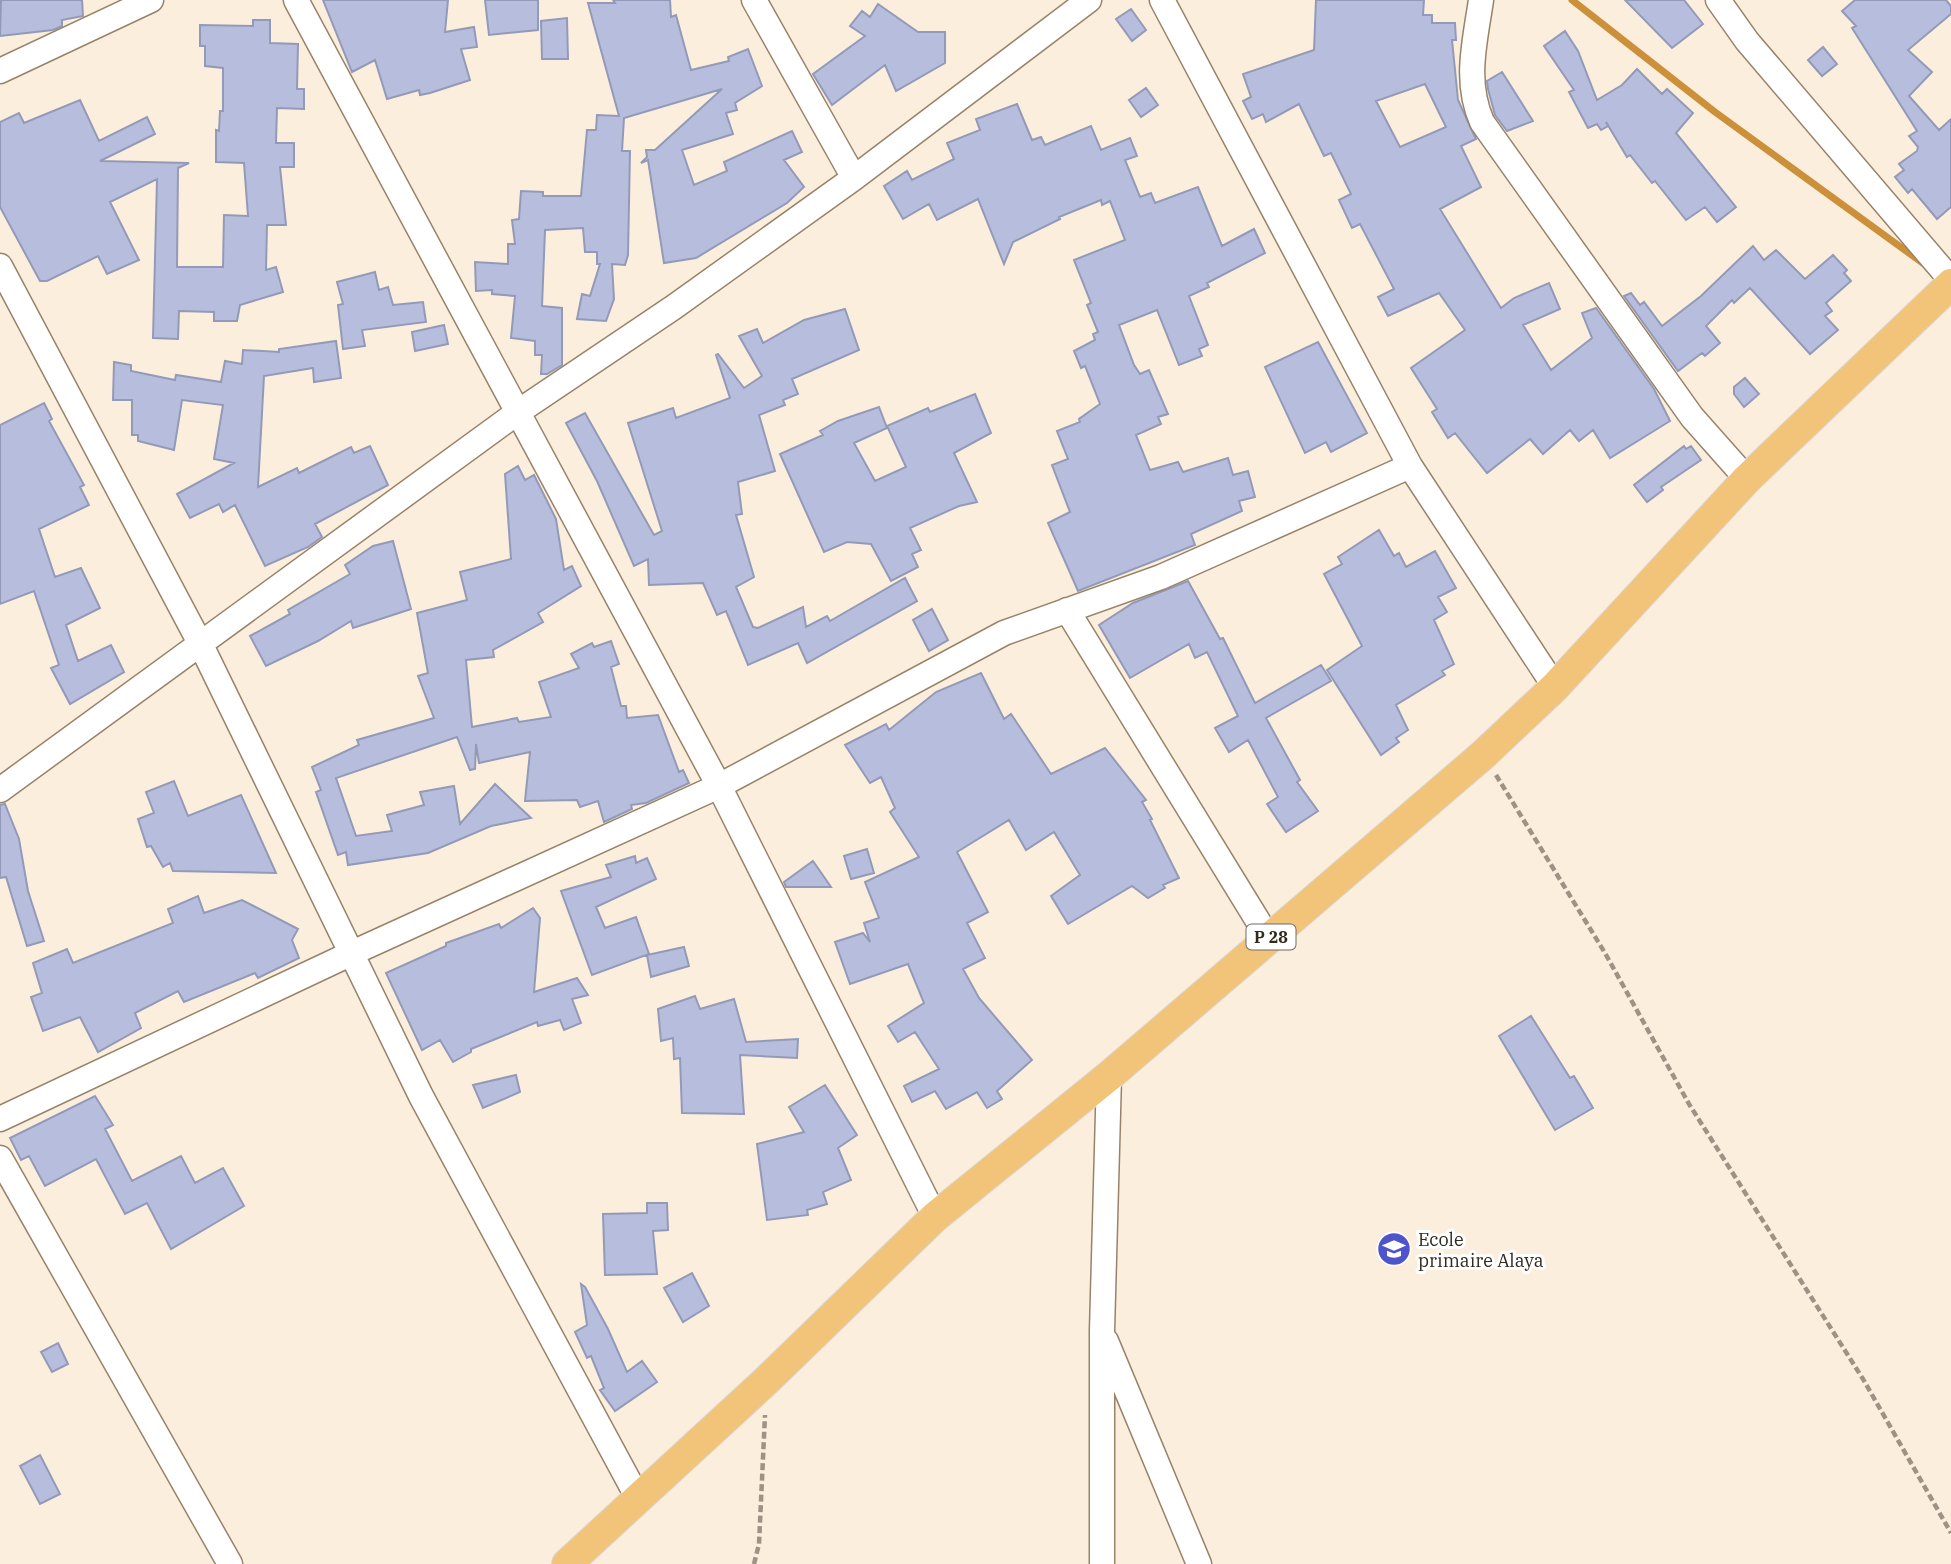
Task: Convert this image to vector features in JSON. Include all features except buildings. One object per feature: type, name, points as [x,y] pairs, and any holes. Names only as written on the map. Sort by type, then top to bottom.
[{"type":"main road","name":"P 28","points":[[568,1564],[767,1380],[935,1217],[1109,1076],[1484,754],[1555,687],[1746,479],[1951,282]]},
{"type":"street","points":[[0,71],[151,0]]},
{"type":"street","points":[[296,0],[719,786],[935,1217]]},
{"type":"street","points":[[754,0],[854,178]]},
{"type":"street","points":[[0,790],[518,412],[674,307],[854,178],[1089,0]]},
{"type":"street","points":[[1162,0],[1410,466],[1555,687]]},
{"type":"street","points":[[1481,0],[1472,64],[1471,98],[1482,122],[1692,417],[1746,479]]},
{"type":"street","points":[[1718,0],[1746,41],[1951,282]]},
{"type":"street","points":[[0,266],[201,645],[421,1097],[638,1498]]},
{"type":"street","points":[[0,1119],[350,954],[719,786],[1004,633],[1161,577],[1410,466]]},
{"type":"street","points":[[1068,610],[1269,939]]},
{"type":"street","points":[[1102,1564],[1102,1331],[1109,1076]]},
{"type":"street","points":[[0,1158],[230,1564]]},
{"type":"street","points":[[1102,1331],[1199,1564]]},
{"type":"path","points":[[1484,754],[1605,953],[1689,1104],[1863,1379],[1951,1533]]},
{"type":"path","points":[[754,1564],[758,1544],[767,1380]]},
{"type":"waterway","points":[[1572,0],[1715,112],[1924,264]]},
{"type":"place","name":"Ecole primaire Alaya","points":[[1394,1249]]}]
